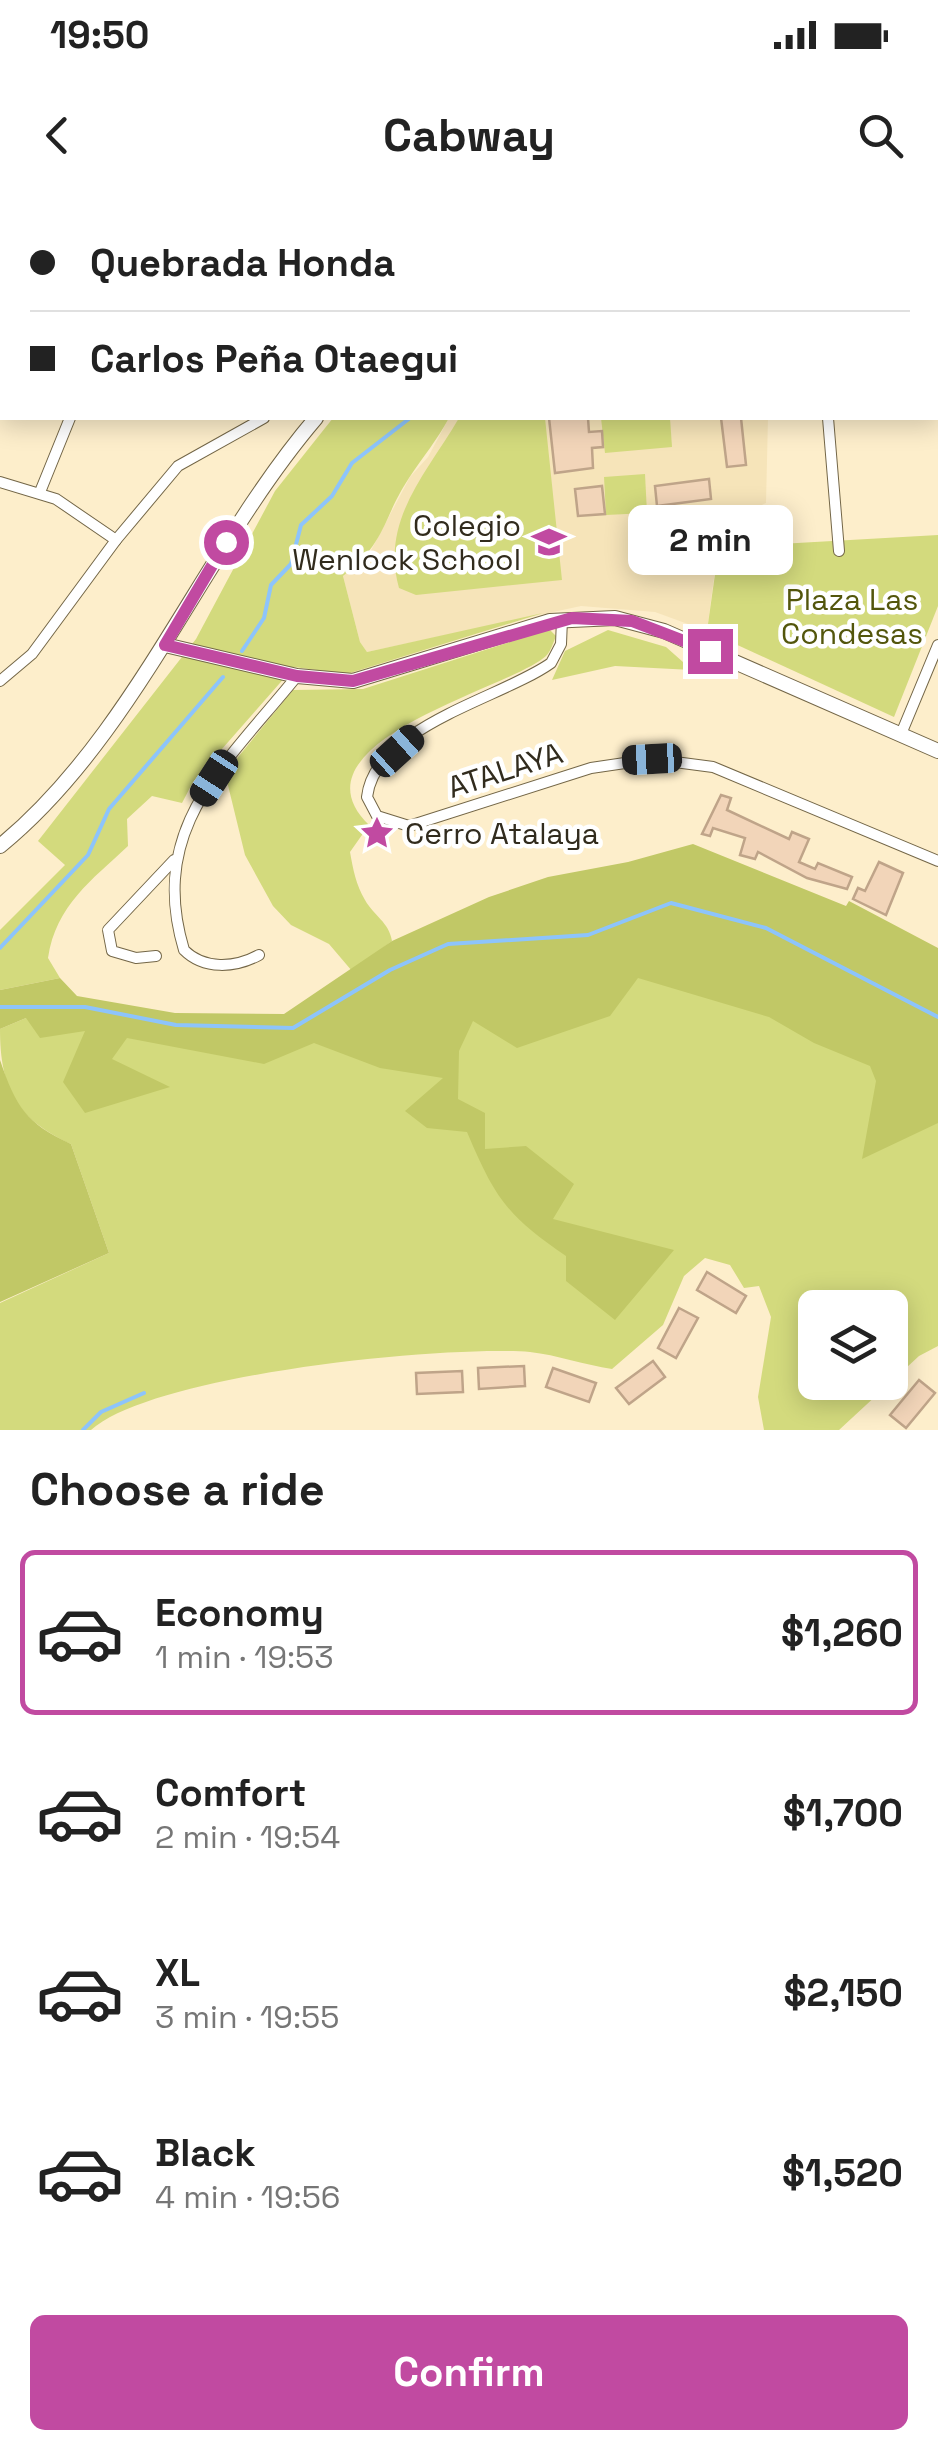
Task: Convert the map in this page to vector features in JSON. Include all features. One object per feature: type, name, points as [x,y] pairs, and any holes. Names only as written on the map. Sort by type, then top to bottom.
[{"type":"street","points":[[40,492],[69,420]]},
{"type":"street","points":[[0,681],[32,654],[116,540],[178,466],[260,420]]},
{"type":"street","points":[[0,846],[64,781],[165,645],[246,508],[314,420]]},
{"type":"street","points":[[828,420],[839,551]]},
{"type":"street","points":[[0,482],[40,492],[116,540]]},
{"type":"street","points":[[165,645],[297,676],[353,681],[562,619],[599,617],[648,625],[938,751]]},
{"type":"street","name":"ATALAYA","points":[[562,619],[561,644],[551,663],[424,727],[375,771],[367,798],[377,816],[409,826],[592,768],[626,760],[672,761],[713,767],[938,861]]},
{"type":"street","points":[[900,734],[938,644]]},
{"type":"street","points":[[260,955],[217,965],[203,964],[184,950],[172,902],[175,858],[195,808],[214,778],[297,676]]},
{"type":"street","points":[[156,956],[136,958],[112,951],[108,930],[175,858]]},
{"type":"shaded area","name":"Colegio Wenlock School","points":[[448,420],[768,420],[766,503],[721,524],[707,631],[655,612],[581,606],[367,652],[360,642],[343,576],[368,556],[410,477],[428,457]]},
{"type":"green space","points":[[331,420],[448,420],[400,493],[376,541],[343,576],[360,642],[367,652],[543,613],[347,674],[294,667],[193,782],[182,803],[152,796],[127,819],[128,846],[77,895],[52,939],[48,958],[60,978],[0,990],[0,930],[65,865],[38,841],[196,639],[275,491]]},
{"type":"green space","points":[[458,420],[545,420],[562,580],[416,595],[399,588],[396,540],[401,519],[421,478]]},
{"type":"green space","points":[[601,420],[670,420],[672,447],[605,453]]},
{"type":"green space","points":[[645,474],[647,513],[606,515],[604,477]]},
{"type":"green space","name":"Plaza Las Condesas","points":[[938,535],[938,606],[894,717],[707,631],[718,553],[744,546]]},
{"type":"green space","points":[[550,630],[556,636],[546,656],[413,721],[379,743],[356,768],[351,795],[369,825],[350,852],[352,865],[362,894],[388,929],[392,941],[352,971],[329,944],[291,925],[273,906],[245,855],[225,773],[293,690],[363,689]]},
{"type":"green space","points":[[608,630],[666,647],[692,670],[615,666],[552,680],[565,651]]},
{"type":"green space","points":[[693,844],[846,906],[849,901],[938,948],[938,1123],[862,1159],[876,1081],[870,1066],[814,1043],[769,1017],[638,978],[610,1016],[517,1048],[473,1021],[459,1051],[458,1099],[485,1113],[485,1149],[526,1146],[574,1184],[553,1219],[674,1250],[615,1320],[566,1281],[566,1256],[505,1204],[467,1132],[427,1128],[405,1111],[443,1078],[380,1068],[314,1043],[264,1064],[127,1038],[112,1059],[170,1087],[85,1113],[63,1082],[85,1031],[40,1038],[26,1018],[0,1029],[0,990],[60,978],[77,996],[175,1013],[284,1014],[392,941],[489,897],[548,877],[628,862]]},
{"type":"green space","points":[[594,947],[938,1035],[938,1346],[908,1366],[908,1290],[798,1290],[798,1400],[871,1400],[839,1430],[764,1430],[758,1397],[771,1317],[759,1286],[744,1288],[730,1265],[705,1258],[684,1276],[663,1325],[612,1369],[530,1352],[434,1353],[369,1359],[301,1367],[174,1393],[124,1410],[91,1430],[0,1430],[0,1303],[109,1253],[71,1144],[37,1124],[15,1100],[8,1085],[0,1029],[26,1018],[296,1039]]},
{"type":"green space","points":[[0,1060],[25,1112],[43,1129],[71,1144],[109,1253],[0,1302]]},
{"type":"building","points":[[549,420],[588,420],[589,432],[602,431],[603,447],[592,448],[593,468],[555,473]]},
{"type":"building","points":[[721,420],[741,420],[746,465],[727,467]]},
{"type":"building","points":[[709,479],[711,499],[657,506],[655,486]]},
{"type":"building","points":[[602,486],[605,514],[578,516],[575,489]]},
{"type":"building","points":[[721,795],[731,798],[727,810],[789,839],[792,832],[809,839],[799,862],[815,869],[818,863],[852,877],[847,889],[807,878],[758,852],[755,859],[740,855],[745,838],[713,828],[710,836],[702,834]]},
{"type":"building","points":[[879,862],[903,873],[886,915],[853,899],[858,888],[865,891]]},
{"type":"building","points":[[707,1272],[746,1296],[736,1313],[697,1290]]},
{"type":"building","points":[[679,1308],[698,1318],[676,1358],[658,1348]]},
{"type":"building","points":[[653,1361],[665,1377],[629,1404],[616,1388]]},
{"type":"building","points":[[524,1366],[525,1386],[479,1389],[478,1368]]},
{"type":"building","points":[[553,1368],[596,1383],[589,1402],[546,1387]]},
{"type":"building","points":[[462,1371],[463,1392],[417,1394],[416,1373]]},
{"type":"building","points":[[919,1380],[935,1393],[906,1428],[890,1415],[902,1400],[908,1400],[908,1393]]},
{"type":"waterway","points":[[242,651],[264,618],[271,585],[291,564],[301,525],[332,496],[352,463],[407,420]]},
{"type":"waterway","points":[[0,948],[88,855],[109,809],[223,677]]},
{"type":"waterway","points":[[0,1007],[85,1007],[176,1025],[293,1028],[390,970],[448,944],[588,935],[671,903],[766,928],[938,1017]]},
{"type":"waterway","points":[[83,1430],[101,1412],[144,1393]]},
{"type":"place","name":"Colegio Wenlock School","points":[[549,542]]},
{"type":"place","name":"Cerro Atalaya","points":[[377,833]]},
{"type":"route","points":[[226,542],[165,645],[297,676],[353,681],[537,624],[572,618],[632,621],[710,651]]}]
